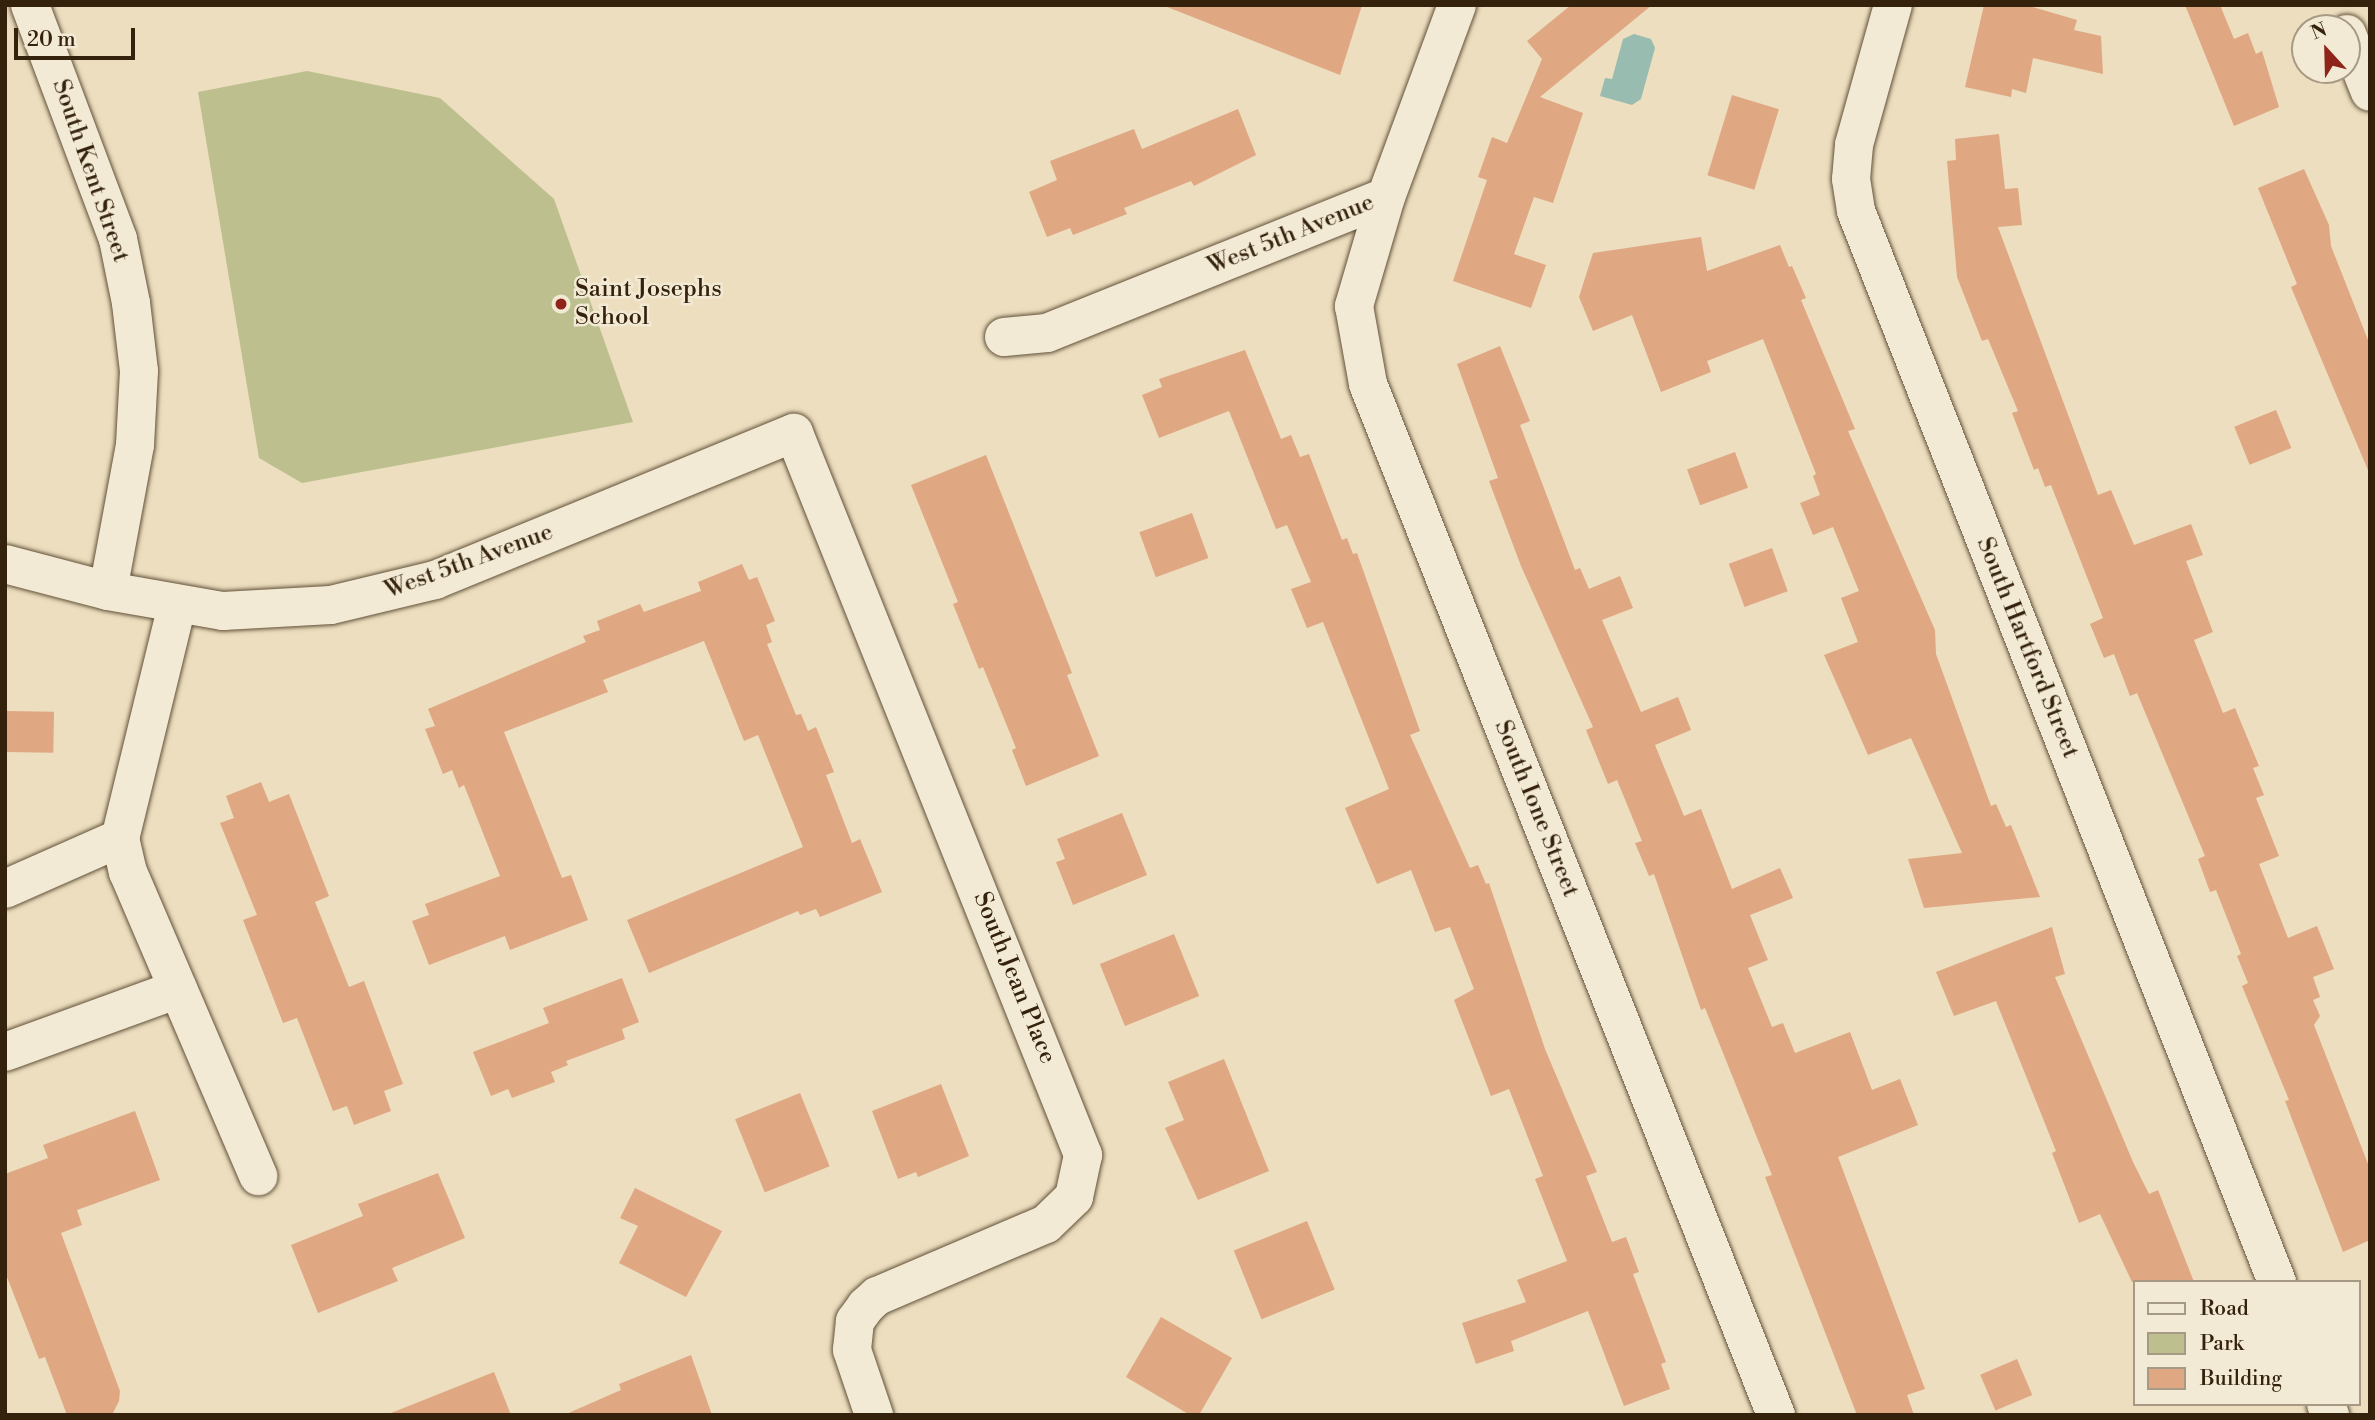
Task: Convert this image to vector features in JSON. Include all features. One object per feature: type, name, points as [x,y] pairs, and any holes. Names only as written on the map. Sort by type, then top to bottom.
[{"type":"street","name":"South Kent Street","points":[[30,5],[118,239],[131,303],[139,371],[135,445],[108,591]]},
{"type":"street","name":"West 5th Avenue","points":[[1004,337],[1047,333],[1386,197],[1457,5]]},
{"type":"street","name":"South Hartford Street","points":[[1893,5],[1854,145],[1852,179],[1856,211],[2276,1280]]},
{"type":"street","points":[[2361,69],[2370,92]]},
{"type":"street","name":"South Ione Street","points":[[1386,197],[1354,306],[1368,384],[1776,1415]]},
{"type":"street","name":"West 5th Avenue","points":[[5,564],[108,591],[223,611],[277,610],[387,595],[435,580],[794,433]]},
{"type":"street","name":"South Jean Place","points":[[794,433],[1083,1155],[1074,1197],[1046,1224],[877,1296],[866,1306],[855,1321],[852,1350],[874,1415]]},
{"type":"street","points":[[177,605],[120,838],[128,872],[258,1176]]},
{"type":"street","points":[[5,889],[120,838]]},
{"type":"street","points":[[5,1052],[178,989]]},
{"type":"green space","points":[[307,71],[440,98],[554,199],[633,422],[302,483],[259,458],[198,92]]},
{"type":"water","points":[[1634,34],[1651,39],[1655,48],[1641,99],[1632,105],[1600,96],[1605,78],[1612,79],[1623,39]]},
{"type":"building","points":[[1162,5],[1362,5],[1340,75]]},
{"type":"building","points":[[1571,5],[1652,5],[1540,97],[1583,113],[1553,203],[1534,197],[1514,254],[1546,265],[1531,308],[1453,281],[1487,180],[1478,177],[1492,137],[1507,143],[1542,59],[1527,41]]},
{"type":"building","points":[[1984,5],[2026,5],[2077,20],[2074,30],[2101,36],[2103,74],[2033,58],[2026,93],[2012,89],[2011,97],[1965,87]]},
{"type":"building","points":[[2185,5],[2220,5],[2234,39],[2248,33],[2256,54],[2262,51],[2279,107],[2234,126]]},
{"type":"building","points":[[1732,95],[1779,109],[1754,190],[1707,175]]},
{"type":"building","points":[[1238,109],[1256,155],[1194,186],[1191,181],[1124,208],[1127,214],[1073,235],[1070,228],[1047,237],[1029,192],[1057,180],[1050,161],[1134,129],[1142,149]]},
{"type":"building","points":[[1999,134],[2005,189],[2018,188],[2022,225],[1998,227],[2098,495],[2111,490],[2134,545],[2191,524],[2203,555],[2186,561],[2213,632],[2194,640],[2223,713],[2235,708],[2259,766],[2253,768],[2264,795],[2256,798],[2279,856],[2259,864],[2288,938],[2317,926],[2334,969],[2313,977],[2320,997],[2313,1000],[2320,1016],[2314,1025],[2370,1169],[2370,1240],[2343,1252],[2285,1101],[2289,1100],[2242,986],[2248,983],[2237,956],[2241,954],[2216,890],[2210,892],[2198,859],[2205,856],[2137,693],[2130,696],[2114,654],[2104,658],[2090,624],[2103,618],[2051,485],[2045,487],[2038,468],[2034,470],[2012,413],[2018,411],[1988,339],[1982,341],[1957,277],[1947,161],[1956,160],[1955,139]]},
{"type":"building","points":[[2304,169],[2329,225],[2331,246],[2370,345],[2370,475],[2291,287],[2297,284],[2258,188]]},
{"type":"building","points":[[1701,237],[1707,271],[1780,245],[1789,267],[1792,266],[1806,298],[1801,300],[1855,429],[1848,431],[1935,630],[1936,654],[1991,806],[1996,804],[2006,827],[2011,825],[2040,897],[1924,908],[1908,859],[1962,853],[1911,738],[1868,755],[1824,655],[1858,642],[1841,598],[1859,591],[1833,527],[1813,535],[1800,503],[1820,495],[1813,476],[1816,474],[1763,339],[1707,361],[1711,372],[1661,392],[1632,315],[1593,331],[1579,297],[1593,253]]},
{"type":"building","points":[[1500,346],[1530,421],[1520,425],[1575,570],[1580,568],[1589,589],[1620,576],[1633,608],[1602,620],[1641,712],[1678,697],[1691,730],[1655,745],[1684,816],[1701,809],[1732,889],[1780,868],[1793,898],[1750,915],[1768,960],[1748,968],[1772,1027],[1783,1023],[1795,1053],[1850,1032],[1872,1090],[1900,1079],[1918,1125],[1838,1157],[1925,1389],[1907,1395],[1914,1415],[1857,1415],[1765,1177],[1772,1175],[1705,1008],[1701,1010],[1654,874],[1649,876],[1635,843],[1642,841],[1617,780],[1608,784],[1586,730],[1593,727],[1521,566],[1489,481],[1498,478],[1457,364]]},
{"type":"building","points":[[1245,350],[1281,439],[1291,435],[1300,457],[1309,454],[1342,540],[1347,538],[1353,554],[1357,553],[1420,731],[1410,735],[1470,868],[1478,865],[1486,884],[1489,883],[1545,1049],[1597,1172],[1586,1176],[1612,1242],[1626,1237],[1639,1272],[1633,1274],[1666,1362],[1661,1364],[1670,1389],[1624,1406],[1588,1311],[1511,1341],[1514,1351],[1476,1364],[1462,1323],[1526,1302],[1517,1280],[1567,1261],[1535,1179],[1543,1176],[1509,1089],[1491,1096],[1454,1000],[1474,989],[1450,927],[1435,932],[1411,870],[1377,884],[1345,808],[1389,789],[1323,622],[1307,628],[1291,589],[1311,582],[1287,525],[1276,529],[1229,411],[1159,438],[1142,395],[1162,387],[1159,379]]},
{"type":"building","points":[[2276,410],[2291,448],[2250,465],[2234,427]]},
{"type":"building","points":[[1735,452],[1748,488],[1700,505],[1687,469]]},
{"type":"building","points":[[986,455],[1072,673],[1067,675],[1099,756],[1026,786],[1012,750],[1016,748],[983,667],[979,669],[953,604],[958,602],[911,485]]},
{"type":"building","points":[[1192,513],[1208,558],[1156,577],[1139,532]]},
{"type":"building","points":[[1772,548],[1788,591],[1745,607],[1729,564]]},
{"type":"building","points":[[742,564],[749,580],[757,577],[775,621],[766,625],[772,642],[767,644],[796,715],[801,714],[808,731],[816,727],[834,772],[826,775],[852,843],[860,839],[882,892],[820,917],[816,909],[800,915],[798,911],[649,973],[627,920],[803,847],[758,735],[744,741],[704,641],[603,680],[608,692],[504,732],[562,878],[571,875],[588,920],[510,950],[505,936],[429,965],[412,921],[429,915],[425,904],[500,876],[464,785],[459,788],[452,770],[443,774],[425,729],[435,726],[428,709],[586,642],[583,636],[600,630],[597,621],[640,604],[644,612],[701,591],[698,582]]},
{"type":"building","points":[[5,711],[54,712],[53,753],[5,752]]},
{"type":"building","points":[[261,782],[269,802],[289,794],[329,896],[315,902],[349,987],[364,981],[403,1084],[384,1091],[391,1111],[354,1125],[347,1106],[333,1111],[297,1018],[283,1023],[243,920],[257,915],[220,823],[234,818],[226,796]]},
{"type":"building","points":[[1122,813],[1147,875],[1073,905],[1056,862],[1065,859],[1057,839]]},
{"type":"building","points":[[2052,927],[2065,974],[2055,977],[2133,1162],[2149,1194],[2158,1190],[2193,1280],[2132,1282],[2100,1214],[2079,1223],[2052,1153],[2056,1151],[1996,1001],[1954,1016],[1936,972]]},
{"type":"building","points":[[1174,934],[1199,996],[1125,1026],[1100,964]]},
{"type":"building","points":[[622,978],[639,1022],[622,1029],[625,1039],[566,1061],[568,1065],[551,1072],[555,1082],[512,1098],[508,1089],[491,1096],[473,1052],[549,1023],[543,1008]]},
{"type":"building","points":[[1224,1059],[1269,1171],[1198,1200],[1165,1128],[1184,1120],[1168,1082]]},
{"type":"building","points":[[941,1084],[969,1156],[918,1177],[916,1172],[898,1179],[872,1111]]},
{"type":"building","points":[[800,1093],[830,1166],[765,1192],[735,1119]]},
{"type":"building","points":[[135,1111],[160,1180],[77,1210],[82,1225],[61,1233],[120,1391],[119,1401],[112,1415],[67,1415],[45,1357],[39,1359],[5,1272],[5,1174],[48,1158],[43,1145]]},
{"type":"building","points":[[438,1173],[465,1238],[392,1268],[398,1281],[318,1313],[291,1245],[363,1216],[358,1204]]},
{"type":"building","points":[[635,1188],[722,1231],[686,1297],[619,1263],[638,1226],[620,1218]]},
{"type":"building","points":[[1307,1221],[1335,1290],[1261,1319],[1234,1251]]},
{"type":"building","points":[[1161,1317],[1232,1358],[1199,1415],[1190,1415],[1126,1377]]},
{"type":"building","points":[[691,1355],[712,1415],[564,1415],[621,1390],[619,1384]]},
{"type":"building","points":[[2017,1359],[2032,1395],[1995,1411],[1980,1375]]},
{"type":"building","points":[[494,1372],[511,1415],[391,1415],[391,1413]]},
{"type":"place","name":"Saint Josephs School","points":[[561,304]]}]
